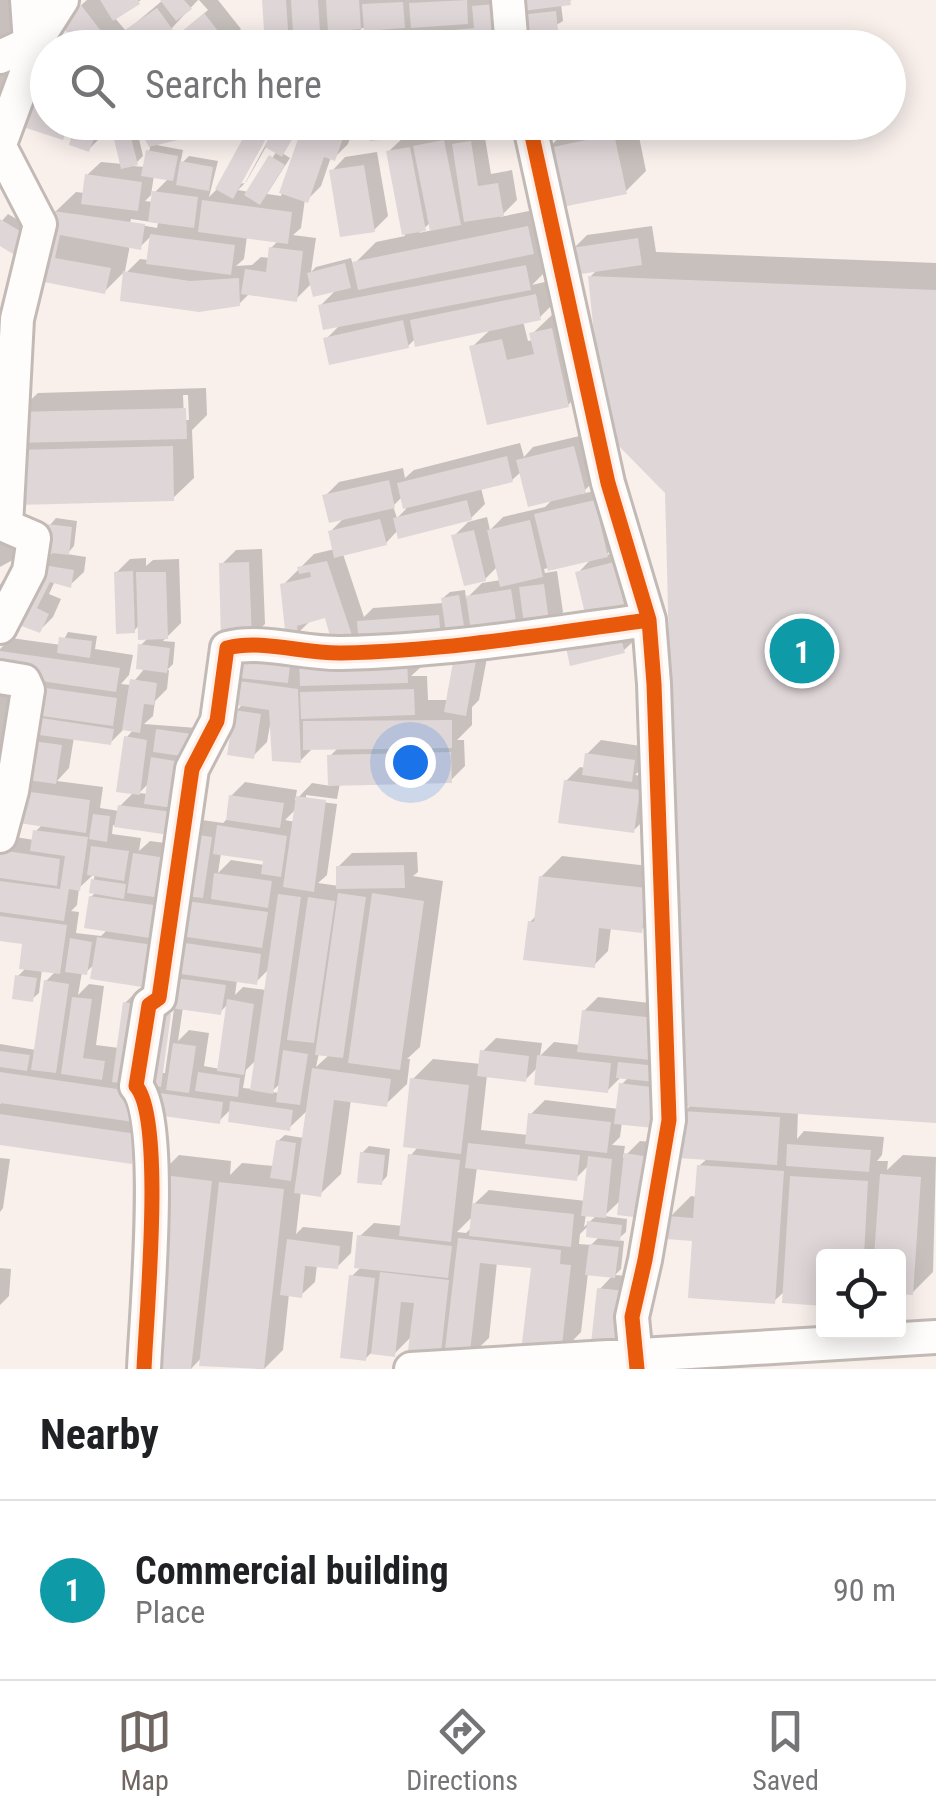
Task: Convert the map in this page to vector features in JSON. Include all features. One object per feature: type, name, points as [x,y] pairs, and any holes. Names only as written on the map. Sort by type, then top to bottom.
[{"type":"street","points":[[0,57],[30,43],[27,0]]},
{"type":"street","points":[[43,30],[62,0]]},
{"type":"street","points":[[508,0],[510,30]]},
{"type":"street","points":[[0,627],[29,570],[34,538],[6,526],[17,320],[40,224],[0,146],[30,63]]},
{"type":"street","points":[[533,140],[608,482],[649,620],[654,684],[669,1120],[626,1362]]},
{"type":"street","points":[[144,1369],[152,1148],[144,1096],[136,1086],[149,1005],[159,998],[192,769],[217,721],[226,648],[244,644],[339,653],[498,640],[649,620]]},
{"type":"street","points":[[0,677],[24,680],[28,690],[12,791],[0,836]]},
{"type":"street","points":[[411,1369],[626,1362],[936,1337]]},
{"type":"building","points":[[100,0],[138,0],[140,4],[113,21]]},
{"type":"building","points":[[160,0],[184,0],[192,9],[176,21]]},
{"type":"building","points":[[262,0],[286,0],[288,30],[264,30]]},
{"type":"building","points":[[291,0],[318,0],[320,30],[293,30]]},
{"type":"building","points":[[326,0],[359,0],[361,29],[328,30]]},
{"type":"building","points":[[467,0],[468,24],[411,28],[409,3]]},
{"type":"building","points":[[521,0],[570,0],[571,5],[522,11]]},
{"type":"building","points":[[403,2],[405,28],[364,30],[362,4]]},
{"type":"building","points":[[494,4],[497,30],[453,30],[474,28],[472,6]]},
{"type":"building","points":[[81,5],[100,30],[65,30],[59,22]]},
{"type":"building","points":[[157,8],[173,30],[125,30]]},
{"type":"building","points":[[556,11],[558,30],[522,30],[520,15]]},
{"type":"building","points":[[204,13],[217,30],[184,30]]},
{"type":"building","points":[[30,106],[30,129],[23,127]]},
{"type":"building","points":[[71,140],[93,140],[89,152],[69,145]]},
{"type":"building","points":[[114,140],[132,140],[138,165],[121,169]]},
{"type":"building","points":[[145,140],[178,140],[149,147]]},
{"type":"building","points":[[242,140],[265,140],[233,199],[215,189]]},
{"type":"building","points":[[269,140],[292,140],[282,157],[265,147]]},
{"type":"building","points":[[298,140],[342,140],[335,161],[324,157],[308,203],[279,193]]},
{"type":"building","points":[[444,140],[461,225],[430,231],[413,146]]},
{"type":"building","points":[[586,140],[615,140],[627,194],[557,208],[544,149]]},
{"type":"building","points":[[471,141],[478,186],[498,183],[504,216],[464,222],[452,144]]},
{"type":"building","points":[[410,147],[426,231],[402,235],[386,151]]},
{"type":"building","points":[[146,150],[178,156],[173,181],[141,176]]},
{"type":"building","points":[[269,155],[285,165],[260,205],[244,195]]},
{"type":"building","points":[[180,161],[213,167],[209,191],[176,185]]},
{"type":"building","points":[[364,165],[375,232],[340,237],[329,170]]},
{"type":"building","points":[[85,174],[142,182],[138,211],[81,204]]},
{"type":"building","points":[[152,191],[198,197],[194,228],[148,222]]},
{"type":"building","points":[[202,200],[292,212],[288,244],[198,232]]},
{"type":"building","points":[[53,211],[145,224],[141,250],[60,235],[55,258],[111,268],[105,294],[34,280]]},
{"type":"building","points":[[0,219],[35,240],[23,260],[0,246]]},
{"type":"building","points":[[528,226],[534,254],[358,290],[352,262]]},
{"type":"building","points":[[150,234],[235,245],[231,275],[146,264]]},
{"type":"building","points":[[638,238],[642,265],[574,275],[571,248]]},
{"type":"building","points":[[269,247],[303,251],[297,302],[241,294],[245,269],[266,272]]},
{"type":"building","points":[[345,263],[351,288],[313,297],[307,273]]},
{"type":"building","points":[[526,265],[531,290],[323,330],[318,305]]},
{"type":"building","points":[[123,271],[190,281],[239,278],[240,306],[199,312],[120,301]]},
{"type":"building","points":[[588,276],[936,290],[936,1123],[681,1106],[665,493],[604,431]]},
{"type":"building","points":[[536,294],[541,320],[415,347],[410,320]]},
{"type":"building","points":[[403,320],[409,348],[329,365],[323,338]]},
{"type":"building","points":[[552,328],[569,407],[487,425],[469,346],[502,339],[507,360],[534,354],[529,333]]},
{"type":"building","points":[[186,408],[187,439],[16,443],[14,412]]},
{"type":"building","points":[[173,446],[174,501],[17,505],[15,450]]},
{"type":"building","points":[[574,446],[586,493],[528,507],[516,460]]},
{"type":"building","points":[[507,456],[513,482],[403,509],[397,483]]},
{"type":"building","points":[[389,480],[395,508],[329,523],[322,495]]},
{"type":"building","points":[[467,500],[472,520],[398,539],[393,518]]},
{"type":"building","points":[[595,500],[608,557],[548,571],[534,514]]},
{"type":"building","points":[[380,519],[387,545],[334,558],[328,531]]},
{"type":"building","points":[[530,520],[543,577],[500,587],[487,530]]},
{"type":"building","points":[[47,524],[72,527],[69,555],[44,552]]},
{"type":"building","points":[[474,530],[486,581],[464,586],[451,535]]},
{"type":"building","points":[[327,561],[354,641],[333,647],[325,618],[297,626],[298,636],[286,639],[280,584],[311,577],[310,572],[299,574],[297,567]]},
{"type":"building","points":[[249,562],[252,640],[221,641],[219,563]]},
{"type":"building","points":[[614,562],[627,616],[588,626],[575,572]]},
{"type":"building","points":[[37,564],[74,570],[71,588],[50,582],[37,608],[49,614],[40,633],[11,622]]},
{"type":"building","points":[[133,571],[135,633],[116,634],[114,572]]},
{"type":"building","points":[[136,572],[166,572],[168,639],[138,640]]},
{"type":"building","points":[[544,584],[550,629],[525,632],[519,587]]},
{"type":"building","points":[[511,589],[518,633],[472,639],[466,596]]},
{"type":"building","points":[[459,595],[466,638],[447,640],[441,598]]},
{"type":"building","points":[[439,615],[441,642],[359,648],[357,621]]},
{"type":"building","points":[[619,631],[625,653],[570,666],[565,643]]},
{"type":"building","points":[[59,637],[92,641],[90,658],[57,653]]},
{"type":"building","points":[[138,644],[170,648],[167,673],[136,669]]},
{"type":"building","points":[[232,650],[291,657],[288,683],[229,677]]},
{"type":"building","points":[[0,651],[120,668],[116,692],[0,675]]},
{"type":"building","points":[[455,651],[477,655],[466,716],[444,712]]},
{"type":"building","points":[[407,655],[408,683],[300,686],[299,657]]},
{"type":"building","points":[[130,679],[157,683],[154,705],[144,704],[140,733],[122,730]]},
{"type":"building","points":[[231,680],[298,689],[301,763],[272,761],[269,710],[228,704]]},
{"type":"building","points":[[32,686],[117,698],[113,726],[28,714]]},
{"type":"building","points":[[414,689],[415,715],[301,719],[300,692]]},
{"type":"building","points":[[234,710],[261,714],[254,759],[227,755]]},
{"type":"building","points":[[28,716],[114,729],[111,745],[25,733]]},
{"type":"building","points":[[452,720],[452,748],[303,750],[303,721]]},
{"type":"building","points":[[156,729],[192,734],[189,757],[153,752]]},
{"type":"building","points":[[124,736],[147,740],[140,795],[116,792]]},
{"type":"building","points":[[25,740],[62,745],[56,784],[20,779]]},
{"type":"building","points":[[451,752],[452,783],[328,786],[327,755]]},
{"type":"building","points":[[585,753],[635,760],[632,782],[582,775]]},
{"type":"building","points":[[151,757],[187,763],[181,809],[144,804]]},
{"type":"building","points":[[564,780],[640,790],[634,833],[558,823]]},
{"type":"building","points":[[16,790],[90,800],[86,833],[12,822]]},
{"type":"building","points":[[229,795],[284,803],[280,828],[226,820]]},
{"type":"building","points":[[296,796],[326,800],[314,892],[283,887]]},
{"type":"building","points":[[118,805],[181,813],[177,836],[114,827]]},
{"type":"building","points":[[93,814],[110,816],[107,842],[89,839]]},
{"type":"building","points":[[217,825],[287,836],[281,877],[261,874],[263,861],[213,854]]},
{"type":"building","points":[[33,830],[88,837],[80,891],[69,889],[64,921],[0,912],[0,881],[60,889],[65,856],[30,851]]},
{"type":"building","points":[[186,833],[212,837],[203,898],[177,895]]},
{"type":"building","points":[[91,846],[129,851],[124,881],[87,875]]},
{"type":"building","points":[[0,850],[60,859],[57,886],[0,878]]},
{"type":"building","points":[[133,853],[173,859],[167,899],[127,893]]},
{"type":"building","points":[[404,865],[405,888],[336,889],[336,866]]},
{"type":"building","points":[[214,873],[272,881],[268,908],[211,899]]},
{"type":"building","points":[[539,876],[647,888],[642,933],[599,928],[595,968],[523,960],[528,921],[534,922]]},
{"type":"building","points":[[91,879],[126,884],[124,899],[89,893]]},
{"type":"building","points":[[338,893],[366,897],[343,1058],[315,1055]]},
{"type":"building","points":[[372,893],[424,901],[400,1070],[348,1063]]},
{"type":"building","points":[[278,894],[301,897],[273,1094],[250,1090]]},
{"type":"building","points":[[89,896],[168,907],[163,940],[84,928]]},
{"type":"building","points":[[308,897],[335,901],[314,1043],[287,1040]]},
{"type":"building","points":[[179,900],[268,912],[262,948],[173,935]]},
{"type":"building","points":[[0,916],[67,925],[60,974],[19,969],[22,944],[0,941]]},
{"type":"building","points":[[97,937],[161,946],[155,989],[90,979]]},
{"type":"building","points":[[70,938],[92,942],[87,975],[65,972]]},
{"type":"building","points":[[171,941],[261,954],[257,985],[167,972]]},
{"type":"building","points":[[15,975],[37,978],[33,1002],[12,999]]},
{"type":"building","points":[[168,977],[226,985],[221,1015],[163,1007]]},
{"type":"building","points":[[44,980],[69,984],[56,1073],[31,1070]]},
{"type":"building","points":[[72,997],[92,999],[83,1058],[105,1061],[102,1080],[61,1074]]},
{"type":"building","points":[[227,999],[254,1004],[244,1075],[217,1071]]},
{"type":"building","points":[[123,1002],[143,1005],[132,1085],[112,1082]]},
{"type":"building","points":[[582,1010],[655,1018],[650,1060],[577,1052]]},
{"type":"building","points":[[152,1011],[171,1014],[161,1087],[142,1085]]},
{"type":"building","points":[[173,1043],[196,1046],[189,1093],[166,1090]]},
{"type":"building","points":[[283,1050],[308,1054],[300,1105],[276,1102]]},
{"type":"building","points":[[480,1050],[529,1056],[526,1082],[477,1076]]},
{"type":"building","points":[[0,1051],[30,1055],[27,1071],[0,1067]]},
{"type":"building","points":[[537,1055],[611,1063],[608,1093],[534,1085]]},
{"type":"building","points":[[618,1062],[657,1066],[655,1082],[616,1078]]},
{"type":"building","points":[[312,1068],[391,1079],[387,1107],[334,1100],[321,1197],[294,1193]]},
{"type":"building","points":[[0,1072],[138,1092],[134,1122],[0,1103]]},
{"type":"building","points":[[198,1072],[240,1078],[238,1097],[195,1091]]},
{"type":"building","points":[[410,1078],[469,1085],[461,1154],[403,1147]]},
{"type":"building","points":[[619,1083],[659,1088],[654,1128],[614,1124]]},
{"type":"building","points":[[153,1092],[223,1102],[220,1124],[149,1114]]},
{"type":"building","points":[[230,1101],[293,1110],[290,1131],[228,1122]]},
{"type":"building","points":[[682,1111],[780,1117],[777,1165],[679,1158]]},
{"type":"building","points":[[528,1113],[611,1122],[607,1153],[525,1144]]},
{"type":"building","points":[[0,1114],[137,1134],[132,1164],[0,1145]]},
{"type":"building","points":[[276,1140],[296,1143],[291,1181],[270,1178]]},
{"type":"building","points":[[468,1143],[580,1155],[577,1181],[465,1168]]},
{"type":"building","points":[[787,1144],[871,1150],[869,1172],[786,1166]]},
{"type":"building","points":[[360,1152],[385,1155],[382,1185],[357,1183]]},
{"type":"building","points":[[624,1153],[650,1157],[643,1218],[617,1215]]},
{"type":"building","points":[[408,1154],[460,1160],[451,1242],[399,1236]]},
{"type":"building","points":[[588,1156],[612,1159],[606,1218],[581,1216]]},
{"type":"building","points":[[697,1165],[784,1171],[775,1304],[688,1298],[692,1241],[666,1239],[668,1216],[693,1218]]},
{"type":"building","points":[[156,1174],[212,1181],[191,1369],[156,1369]]},
{"type":"building","points":[[880,1174],[921,1177],[913,1295],[906,1295],[906,1249],[875,1249]]},
{"type":"building","points":[[790,1176],[868,1181],[864,1249],[816,1249],[816,1305],[782,1303]]},
{"type":"building","points":[[219,1182],[284,1189],[264,1369],[199,1366]]},
{"type":"building","points":[[472,1203],[574,1214],[571,1247],[469,1236]]},
{"type":"building","points":[[587,1221],[622,1225],[620,1241],[586,1237]]},
{"type":"building","points":[[357,1235],[452,1246],[448,1278],[354,1268]]},
{"type":"building","points":[[458,1238],[561,1250],[560,1264],[571,1265],[561,1355],[521,1351],[531,1268],[480,1263],[469,1361],[444,1358]]},
{"type":"building","points":[[287,1239],[340,1246],[338,1269],[305,1266],[302,1298],[280,1295]]},
{"type":"building","points":[[589,1244],[619,1247],[615,1278],[585,1275]]},
{"type":"building","points":[[380,1272],[449,1280],[440,1362],[407,1358],[414,1303],[401,1302],[395,1357],[371,1354]]},
{"type":"building","points":[[349,1275],[375,1278],[366,1361],[340,1358]]},
{"type":"building","points":[[597,1288],[625,1291],[619,1346],[591,1343]]},
{"type":"cycle path","points":[[533,140],[608,483],[649,620],[669,1120],[632,1317],[637,1369]]},
{"type":"cycle path","points":[[144,1369],[152,1176],[145,1106],[136,1086],[149,1005],[159,998],[192,769],[217,721],[227,648],[255,645],[327,653],[380,652],[649,620]]},
{"type":"place","name":"Commercial building","points":[[802,651]]}]
